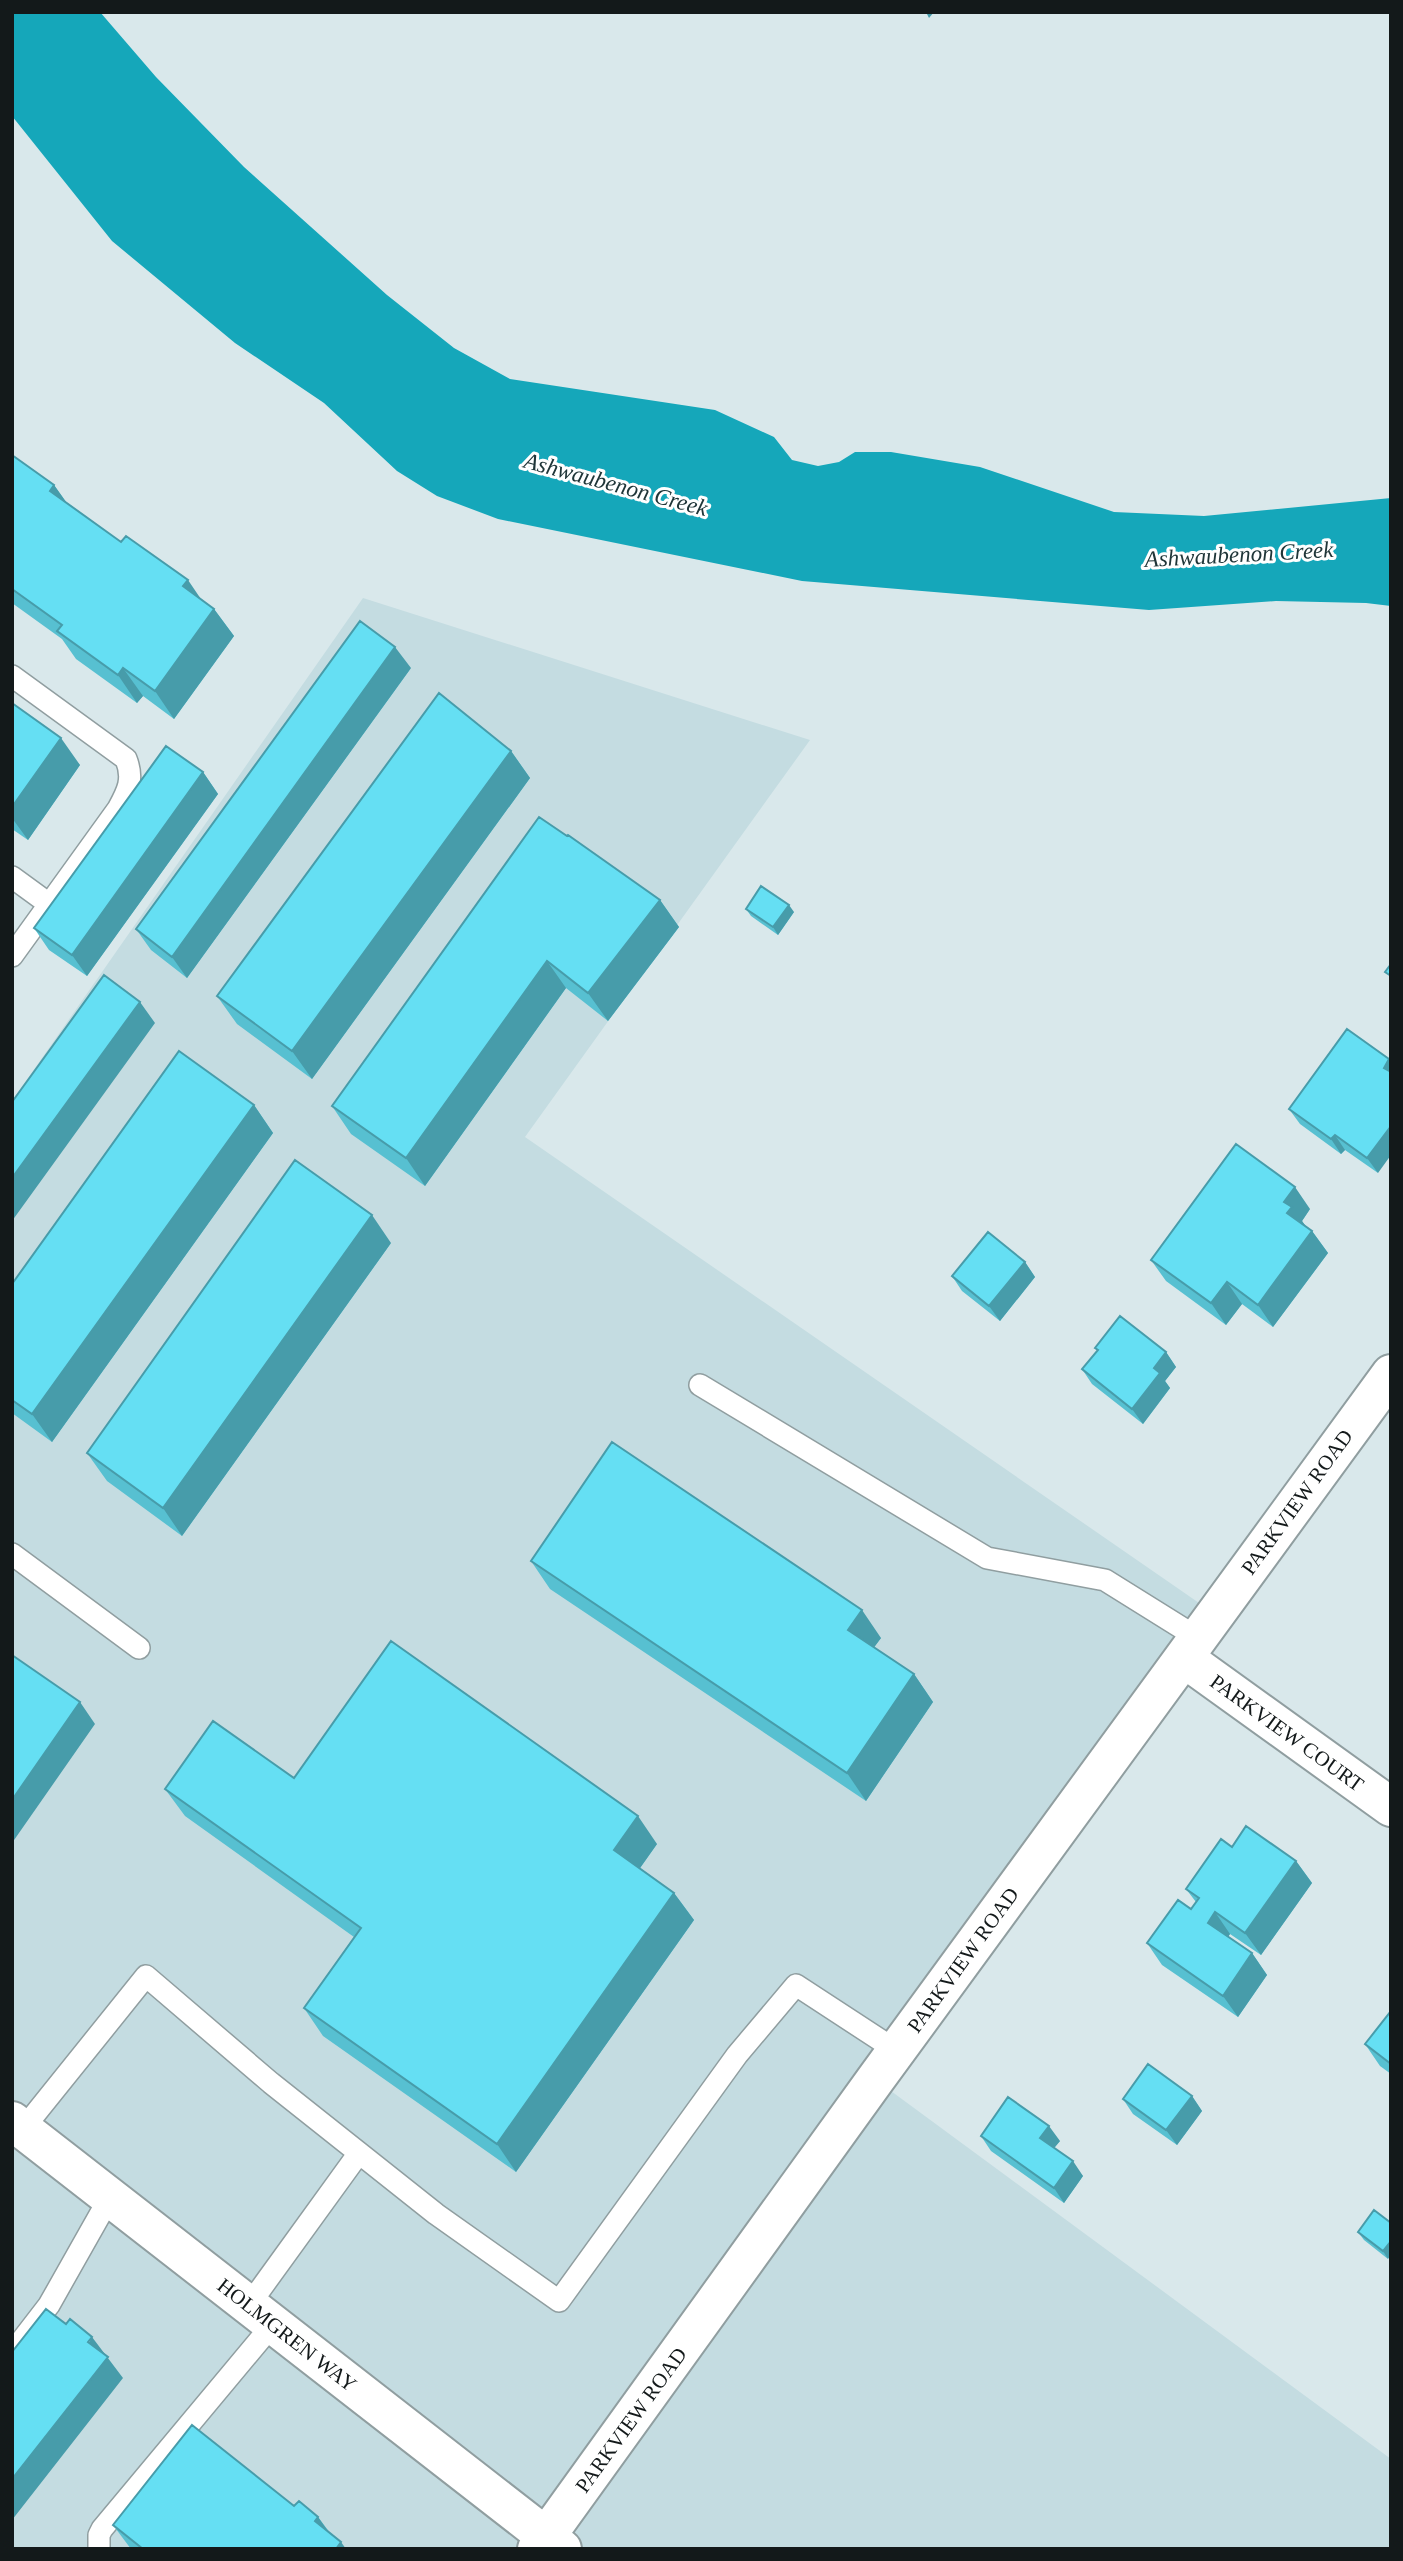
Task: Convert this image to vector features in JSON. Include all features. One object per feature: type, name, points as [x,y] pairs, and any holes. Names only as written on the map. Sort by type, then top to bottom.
[{"type":"street","name":"PARKVIEW ROAD","points":[[548,2545],[897,2051],[1391,1374]]},
{"type":"street","name":"PARKVIEW COURT","points":[[1191,1648],[1391,1807]]},
{"type":"street","name":"HOLMGREN WAY","points":[[18,2125],[548,2545]]},
{"type":"lane","points":[[12,676],[127,759],[132,772],[129,790],[118,809],[12,956]]},
{"type":"lane","points":[[12,877],[49,904]]},
{"type":"lane","points":[[700,1385],[987,1558],[1105,1580],[1191,1648]]},
{"type":"lane","points":[[12,1554],[139,1648]]},
{"type":"lane","points":[[18,2125],[146,1976],[271,2083],[436,2214],[559,2301],[737,2055],[796,1985],[897,2051]]},
{"type":"lane","points":[[99,2549],[102,2529],[261,2315],[359,2153]]},
{"type":"lane","points":[[12,2353],[49,2305],[110,2197]]},
{"type":"shaded area","points":[[363,598],[810,740],[525,1137],[1215,1614],[876,2080],[1391,2459],[1391,2549],[12,2549],[12,1101]]},
{"type":"water","name":"Ashwaubenon Creek","points":[[12,12],[100,12],[156,77],[244,167],[387,295],[454,348],[510,379],[715,410],[774,437],[792,460],[818,466],[839,462],[855,452],[891,452],[980,467],[1114,512],[1204,516],[1391,498],[1391,606],[1276,601],[1149,610],[802,581],[498,519],[437,496],[397,471],[324,403],[235,343],[112,241],[12,116]]},
{"type":"building","points":[[12,455],[54,485],[50,491],[121,542],[126,536],[188,580],[183,586],[214,609],[155,691],[123,668],[118,675],[57,631],[62,625],[12,589]]},
{"type":"building","points":[[360,621],[395,647],[172,957],[136,929]]},
{"type":"building","points":[[439,693],[511,751],[292,1051],[217,996]]},
{"type":"building","points":[[12,703],[61,738],[12,807]]},
{"type":"building","points":[[166,746],[203,772],[72,955],[34,928]]},
{"type":"building","points":[[539,817],[660,900],[588,993],[547,961],[406,1158],[332,1106]]},
{"type":"building","points":[[761,886],[789,905],[773,927],[746,909]]},
{"type":"building","points":[[1391,964],[1391,976],[1385,972]]},
{"type":"building","points":[[104,975],[140,1002],[12,1178],[12,1102]]},
{"type":"building","points":[[1347,1029],[1389,1059],[1384,1068],[1391,1072],[1391,1126],[1367,1158],[1335,1135],[1331,1139],[1289,1109]]},
{"type":"building","points":[[179,1051],[254,1105],[32,1414],[12,1400],[12,1284]]},
{"type":"building","points":[[1236,1144],[1295,1187],[1284,1202],[1292,1207],[1287,1213],[1312,1231],[1258,1305],[1227,1282],[1211,1303],[1151,1260]]},
{"type":"building","points":[[295,1160],[372,1215],[163,1508],[87,1453]]},
{"type":"building","points":[[988,1232],[1025,1262],[989,1306],[952,1276]]},
{"type":"building","points":[[1120,1316],[1166,1352],[1154,1368],[1160,1373],[1132,1409],[1082,1369]]},
{"type":"building","points":[[612,1442],[862,1610],[848,1630],[914,1674],[847,1773],[531,1561]]},
{"type":"building","points":[[391,1641],[638,1816],[614,1850],[674,1893],[497,2144],[304,2008],[361,1928],[165,1789],[213,1721],[294,1778]]},
{"type":"building","points":[[12,1655],[80,1702],[12,1800]]},
{"type":"building","points":[[1246,1826],[1296,1861],[1245,1933],[1215,1912],[1208,1923],[1252,1953],[1223,1996],[1147,1943],[1178,1900],[1191,1909],[1199,1898],[1186,1889],[1221,1839],[1232,1847]]},
{"type":"building","points":[[1391,2011],[1391,2064],[1365,2044]]},
{"type":"building","points":[[1148,2064],[1192,2096],[1166,2130],[1123,2099]]},
{"type":"building","points":[[1008,2097],[1049,2126],[1040,2138],[1073,2161],[1054,2188],[981,2136]]},
{"type":"building","points":[[1374,2210],[1391,2223],[1391,2241],[1383,2251],[1358,2232]]},
{"type":"building","points":[[46,2309],[66,2324],[70,2319],[92,2337],[88,2342],[108,2357],[12,2479],[12,2352]]},
{"type":"building","points":[[192,2425],[294,2506],[299,2501],[318,2517],[315,2521],[341,2542],[336,2549],[143,2549],[113,2525]]}]
